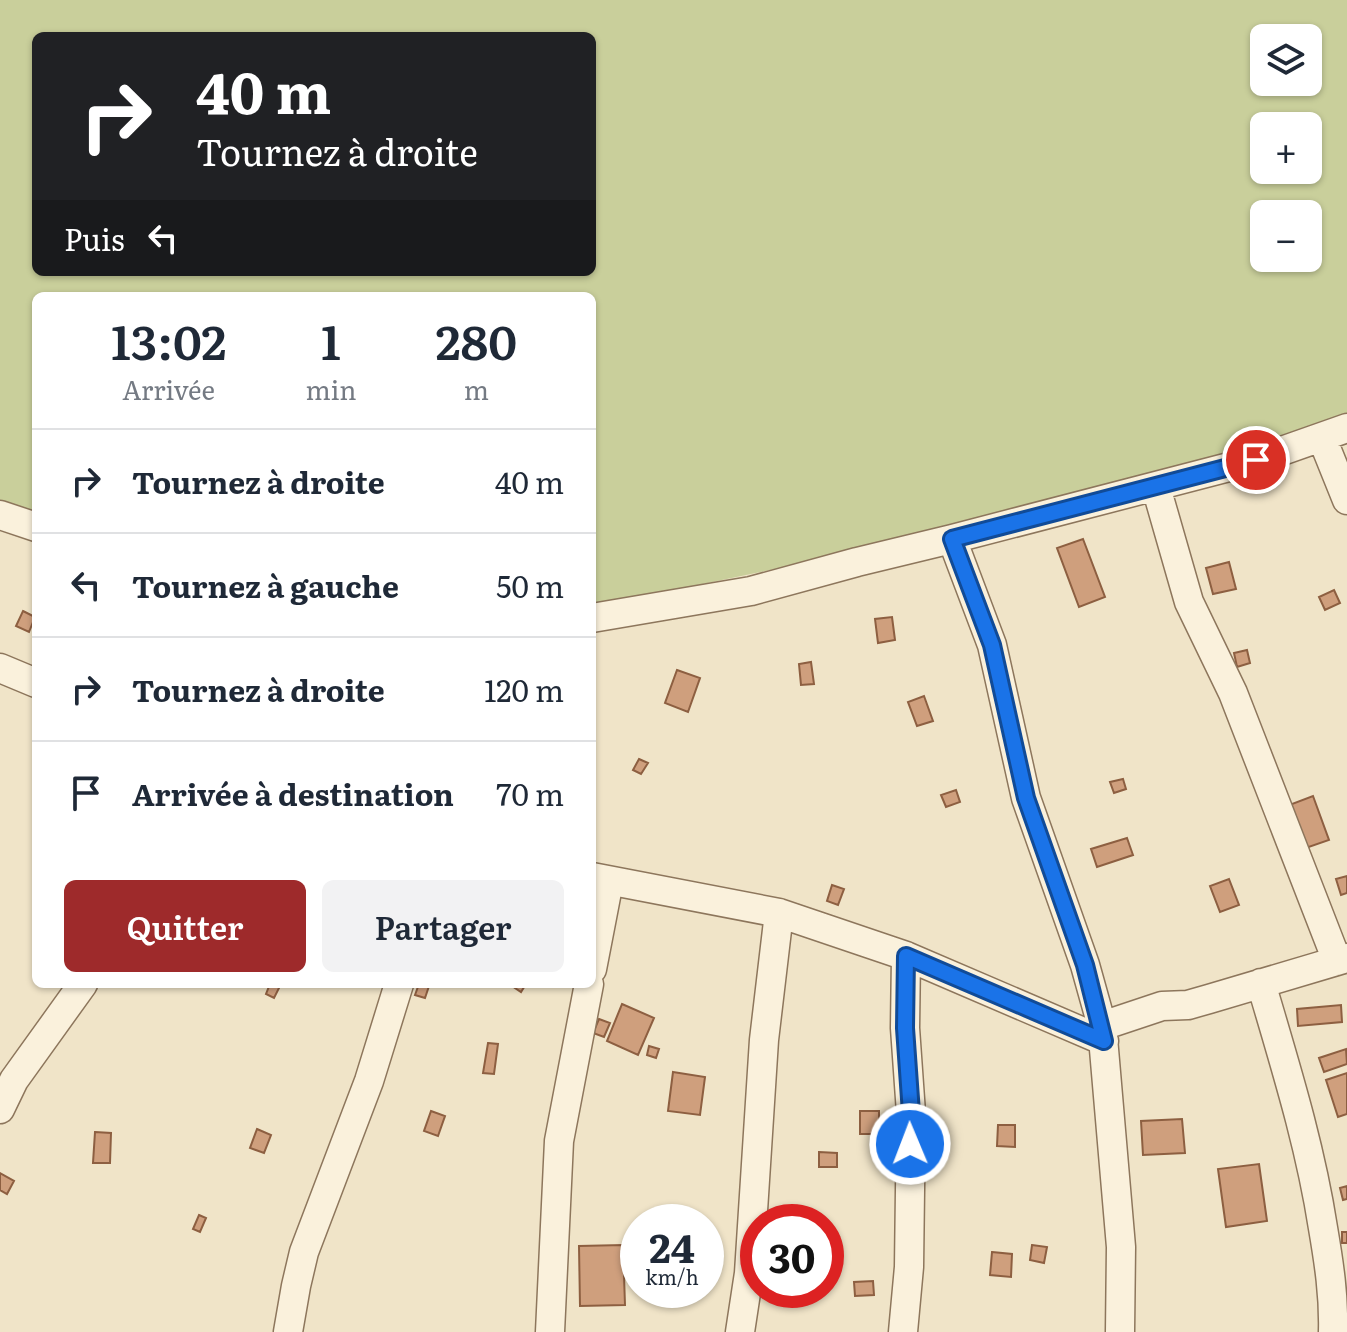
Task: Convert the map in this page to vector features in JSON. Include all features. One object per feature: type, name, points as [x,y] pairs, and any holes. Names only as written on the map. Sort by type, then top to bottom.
[{"type":"street","points":[[596,617],[751,591],[1256,460],[1334,433],[1347,500]]},
{"type":"street","points":[[596,924],[600,879],[779,913],[906,956],[1103,1034],[1162,1006],[1188,1005],[1342,959],[1233,693],[1189,602],[1156,487]]},
{"type":"street","points":[[0,515],[32,526]]},
{"type":"street","points":[[952,539],[992,645],[1026,798],[1085,965],[1103,1034],[1121,1247],[1120,1332]]},
{"type":"street","points":[[0,668],[32,681]]},
{"type":"street","points":[[740,1332],[749,1273],[764,1040],[779,913]]},
{"type":"street","points":[[903,1332],[909,1267],[911,1113],[905,1028],[906,956]]},
{"type":"street","points":[[1261,983],[1301,1117],[1316,1180],[1333,1291],[1333,1332]]},
{"type":"street","points":[[0,1109],[14,1080],[80,988]]},
{"type":"street","points":[[288,1332],[304,1252],[369,1081],[398,988]]},
{"type":"street","points":[[550,1332],[559,1141],[588,988]]},
{"type":"green space","points":[[0,0],[1347,0],[1347,428],[862,551],[596,606],[596,292],[32,292],[32,530],[0,518]]},
{"type":"building","points":[[1083,539],[1105,597],[1079,607],[1057,548]]},
{"type":"building","points":[[1229,562],[1236,589],[1213,594],[1206,568]]},
{"type":"building","points":[[1334,590],[1340,603],[1325,610],[1319,597]]},
{"type":"building","points":[[23,611],[32,616],[29,632],[16,626]]},
{"type":"building","points":[[892,617],[895,640],[878,643],[875,619]]},
{"type":"building","points":[[1247,650],[1250,663],[1237,667],[1234,653]]},
{"type":"building","points":[[811,662],[814,684],[801,685],[799,664]]},
{"type":"building","points":[[677,670],[700,678],[688,712],[665,703]]},
{"type":"building","points":[[924,696],[933,721],[917,726],[908,702]]},
{"type":"building","points":[[639,759],[648,763],[641,774],[633,770]]},
{"type":"building","points":[[1123,779],[1126,789],[1114,793],[1110,782]]},
{"type":"building","points":[[956,790],[960,802],[946,807],[941,795]]},
{"type":"building","points":[[1313,796],[1329,840],[1300,850],[1284,807]]},
{"type":"building","points":[[1127,838],[1133,855],[1097,867],[1091,849]]},
{"type":"building","points":[[1347,876],[1347,893],[1341,895],[1336,879]]},
{"type":"building","points":[[1229,879],[1239,905],[1220,912],[1210,886]]},
{"type":"building","points":[[832,885],[844,889],[838,905],[827,901]]},
{"type":"building","points":[[268,988],[279,988],[274,998],[266,994]]},
{"type":"building","points":[[418,988],[428,988],[425,998],[415,995]]},
{"type":"building","points":[[622,1004],[654,1018],[638,1055],[607,1041]]},
{"type":"building","points":[[1341,1005],[1342,1022],[1298,1026],[1297,1009]]},
{"type":"building","points":[[599,1019],[610,1023],[604,1037],[593,1033]]},
{"type":"building","points":[[488,1043],[498,1044],[494,1074],[483,1073]]},
{"type":"building","points":[[649,1046],[659,1049],[656,1058],[647,1055]]},
{"type":"building","points":[[1346,1049],[1347,1064],[1324,1072],[1319,1058]]},
{"type":"building","points":[[673,1072],[705,1077],[700,1115],[668,1111]]},
{"type":"building","points":[[1347,1073],[1347,1114],[1338,1117],[1326,1080]]},
{"type":"building","points":[[431,1111],[445,1116],[438,1136],[424,1131]]},
{"type":"building","points":[[860,1111],[879,1111],[879,1134],[860,1134]]},
{"type":"building","points":[[1182,1119],[1185,1153],[1143,1155],[1141,1121]]},
{"type":"building","points":[[998,1125],[1015,1125],[1015,1147],[997,1146]]},
{"type":"building","points":[[257,1129],[271,1135],[264,1153],[250,1148]]},
{"type":"building","points":[[95,1132],[111,1133],[110,1163],[93,1163]]},
{"type":"building","points":[[819,1152],[837,1153],[837,1167],[819,1167]]},
{"type":"building","points":[[1259,1164],[1267,1221],[1226,1227],[1218,1169]]},
{"type":"building","points":[[0,1173],[14,1181],[7,1194],[0,1190]]},
{"type":"building","points":[[1347,1186],[1347,1199],[1343,1200],[1340,1188]]},
{"type":"building","points":[[199,1215],[206,1218],[200,1232],[193,1229]]},
{"type":"building","points":[[1342,1232],[1347,1232],[1347,1243],[1342,1243]]},
{"type":"building","points":[[620,1245],[620,1305],[580,1306],[579,1246]]},
{"type":"building","points":[[1032,1245],[1047,1247],[1044,1263],[1030,1260]]},
{"type":"building","points":[[992,1252],[1012,1254],[1011,1277],[990,1275]]},
{"type":"building","points":[[873,1281],[874,1295],[855,1296],[854,1282]]},
{"type":"route","points":[[910,1144],[905,1028],[906,956],[1104,1041],[1085,965],[1026,798],[992,645],[952,539],[1256,460]]}]
